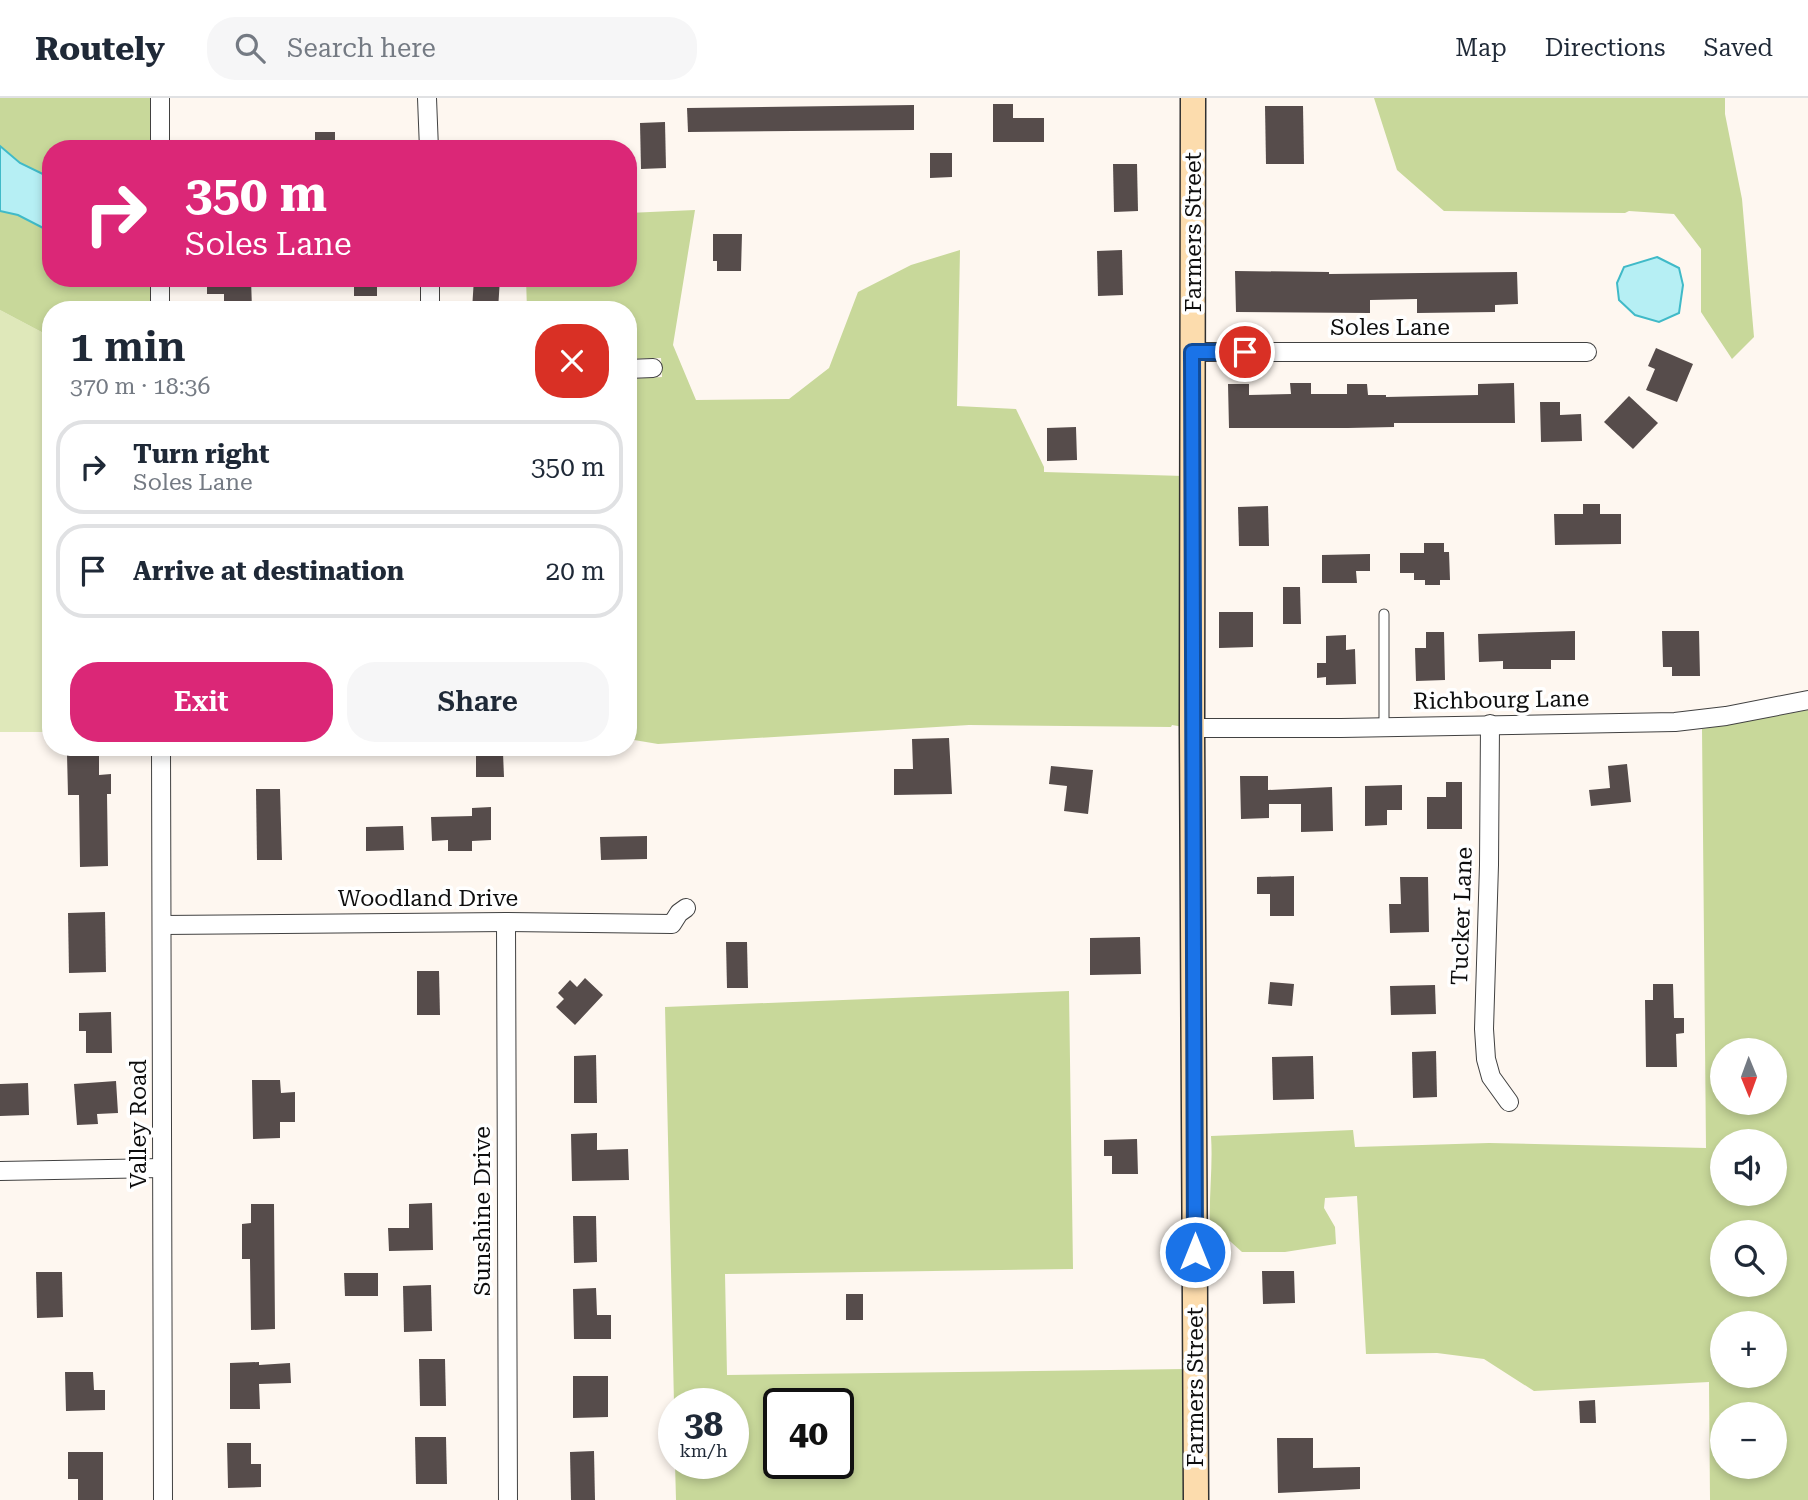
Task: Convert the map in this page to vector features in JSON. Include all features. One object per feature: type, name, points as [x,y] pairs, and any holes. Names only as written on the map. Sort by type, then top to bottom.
[{"type":"street","points":[[160,98],[160,140]]},
{"type":"street","points":[[427,98],[429,140]]},
{"type":"street","name":"Farmers Street","points":[[1193,98],[1192,728],[1196,1500]]},
{"type":"street","name":"Soles Lane","points":[[1192,352],[1587,352]]},
{"type":"street","points":[[637,369],[653,368]]},
{"type":"street","name":"Richbourg Lane","points":[[1192,728],[1675,722],[1726,716],[1808,700]]},
{"type":"street","name":"Tucker Lane","points":[[1490,724],[1484,1029],[1486,1059],[1491,1077],[1509,1102]]},
{"type":"street","name":"Valley Road","points":[[161,756],[163,1500]]},
{"type":"street","name":"Woodland Drive","points":[[162,925],[506,922],[639,922],[663,925],[672,924],[686,908]]},
{"type":"street","name":"Sunshine Drive","points":[[506,922],[508,1500]]},
{"type":"street","points":[[0,1171],[162,1168]]},
{"type":"lane","points":[[1384,614],[1384,727]]},
{"type":"green space","points":[[0,98],[151,98],[151,140],[42,140],[42,174],[20,163],[0,146]]},
{"type":"green space","points":[[1374,98],[1725,98],[1725,114],[1742,199],[1754,337],[1732,359],[1701,312],[1701,249],[1674,214],[1629,211],[1444,211],[1397,170]]},
{"type":"green space","points":[[695,210],[673,345],[696,400],[789,399],[829,368],[858,292],[911,265],[960,250],[957,406],[1016,409],[1044,472],[1184,476],[1184,727],[969,725],[658,744],[637,740],[637,378],[662,377],[661,358],[637,359],[637,301],[527,301],[526,287],[637,287],[637,213]]},
{"type":"green space","points":[[0,211],[18,215],[42,227],[42,287],[152,287],[152,301],[42,301],[42,332],[0,310]]},
{"type":"green space","points":[[0,310],[42,332],[42,732],[0,732]]},
{"type":"green space","points":[[1808,710],[1808,1500],[1710,1500],[1709,1382],[1534,1391],[1484,1359],[1437,1353],[1366,1354],[1357,1196],[1325,1198],[1324,1208],[1335,1227],[1336,1244],[1285,1252],[1242,1252],[1210,1223],[1211,1136],[1353,1130],[1355,1147],[1489,1143],[1706,1148],[1702,729]]},
{"type":"green space","points":[[1069,991],[1073,1269],[725,1274],[727,1375],[1186,1369],[1187,1500],[676,1500],[675,1479],[749,1479],[749,1388],[674,1388],[665,1007]]},
{"type":"water","points":[[0,146],[20,163],[42,174],[42,227],[18,215],[0,211]]},
{"type":"water","points":[[1657,257],[1679,268],[1683,285],[1679,313],[1659,322],[1635,315],[1619,300],[1617,283],[1624,267]]},
{"type":"building","points":[[993,104],[1013,104],[1013,118],[1044,118],[1044,142],[993,142]]},
{"type":"building","points":[[914,105],[914,130],[688,132],[687,108]]},
{"type":"building","points":[[1265,106],[1303,106],[1304,164],[1266,164]]},
{"type":"building","points":[[665,122],[666,168],[641,169],[640,123]]},
{"type":"building","points":[[315,132],[335,132],[335,140],[315,140]]},
{"type":"building","points":[[930,153],[952,153],[952,177],[930,178]]},
{"type":"building","points":[[1113,164],[1137,164],[1138,211],[1114,212]]},
{"type":"building","points":[[713,234],[742,234],[741,271],[717,271],[717,261],[713,261]]},
{"type":"building","points":[[1122,250],[1123,295],[1098,296],[1097,251]]},
{"type":"building","points":[[1235,271],[1329,274],[1517,272],[1518,304],[1495,305],[1495,312],[1417,313],[1417,299],[1370,300],[1370,313],[1236,312]]},
{"type":"building","points":[[207,287],[251,287],[252,301],[224,301],[224,294],[207,294]]},
{"type":"building","points":[[354,287],[377,287],[377,296],[354,296]]},
{"type":"building","points":[[473,287],[499,287],[499,301],[473,301]]},
{"type":"building","points":[[1656,348],[1693,364],[1677,402],[1646,390],[1655,369],[1648,366]]},
{"type":"building","points":[[1290,383],[1311,383],[1311,394],[1347,394],[1347,384],[1367,384],[1368,395],[1386,397],[1478,395],[1478,384],[1514,383],[1515,423],[1394,423],[1394,427],[1229,428],[1228,384],[1249,384],[1249,395],[1291,394]]},
{"type":"building","points":[[1629,396],[1658,423],[1633,449],[1604,422]]},
{"type":"building","points":[[1540,402],[1560,402],[1560,415],[1581,414],[1582,441],[1541,442]]},
{"type":"building","points":[[1076,427],[1077,460],[1047,461],[1047,428]]},
{"type":"building","points":[[1583,504],[1600,504],[1600,514],[1621,514],[1621,544],[1555,545],[1554,514],[1583,514]]},
{"type":"building","points":[[1268,506],[1269,546],[1239,546],[1238,507]]},
{"type":"building","points":[[1424,543],[1444,543],[1444,552],[1449,552],[1450,580],[1440,580],[1440,585],[1425,585],[1425,580],[1414,580],[1414,573],[1400,573],[1400,553],[1424,553]]},
{"type":"building","points":[[1370,554],[1370,571],[1356,571],[1357,583],[1322,583],[1322,555]]},
{"type":"building","points":[[1283,587],[1300,587],[1301,624],[1283,624]]},
{"type":"building","points":[[1219,612],[1253,612],[1253,647],[1219,648]]},
{"type":"building","points":[[1575,631],[1575,660],[1551,660],[1551,669],[1503,669],[1503,661],[1479,662],[1478,634]]},
{"type":"building","points":[[1662,631],[1699,631],[1700,676],[1672,676],[1672,667],[1663,667]]},
{"type":"building","points":[[1426,632],[1444,632],[1445,680],[1416,681],[1415,648],[1426,648]]},
{"type":"building","points":[[1346,635],[1346,650],[1355,649],[1356,684],[1326,685],[1326,677],[1317,678],[1317,663],[1326,663],[1326,636]]},
{"type":"building","points":[[949,738],[952,794],[894,795],[894,769],[913,769],[912,739]]},
{"type":"building","points":[[67,756],[99,756],[99,775],[111,774],[111,794],[107,794],[108,866],[80,867],[79,795],[68,795]]},
{"type":"building","points":[[476,756],[503,756],[504,777],[476,777]]},
{"type":"building","points":[[1627,764],[1631,802],[1591,806],[1589,790],[1610,788],[1608,766]]},
{"type":"building","points":[[1051,766],[1093,770],[1088,814],[1064,811],[1067,786],[1049,784]]},
{"type":"building","points":[[1240,776],[1268,776],[1268,790],[1332,787],[1333,831],[1301,832],[1301,804],[1269,804],[1269,818],[1241,819]]},
{"type":"building","points":[[1446,782],[1462,782],[1462,829],[1427,829],[1427,797],[1446,797]]},
{"type":"building","points":[[1402,785],[1402,810],[1387,810],[1387,825],[1365,826],[1365,786]]},
{"type":"building","points":[[256,789],[280,789],[282,860],[257,860]]},
{"type":"building","points":[[491,807],[491,840],[472,841],[472,851],[448,851],[448,840],[432,841],[431,817],[472,816],[472,808]]},
{"type":"building","points":[[403,826],[404,850],[366,851],[366,827]]},
{"type":"building","points":[[647,836],[647,859],[601,860],[600,837]]},
{"type":"building","points":[[1294,876],[1294,916],[1270,916],[1270,894],[1257,894],[1257,877]]},
{"type":"building","points":[[1400,877],[1428,877],[1429,932],[1390,933],[1389,904],[1401,904]]},
{"type":"building","points":[[105,912],[106,972],[69,973],[68,913]]},
{"type":"building","points":[[1140,937],[1141,974],[1090,975],[1090,938]]},
{"type":"building","points":[[726,942],[747,942],[748,988],[727,988]]},
{"type":"building","points":[[417,971],[439,971],[440,1015],[417,1015]]},
{"type":"building","points":[[585,978],[603,995],[575,1025],[556,1007],[564,999],[558,993],[570,980],[577,987]]},
{"type":"building","points":[[1270,982],[1294,984],[1292,1006],[1268,1004]]},
{"type":"building","points":[[1653,984],[1673,984],[1674,1018],[1684,1018],[1684,1033],[1676,1034],[1677,1067],[1646,1067],[1645,1000],[1653,1000]]},
{"type":"building","points":[[1435,985],[1436,1014],[1391,1015],[1390,986]]},
{"type":"building","points":[[111,1012],[112,1053],[86,1053],[86,1031],[79,1031],[79,1013]]},
{"type":"building","points":[[1436,1051],[1437,1097],[1413,1098],[1412,1052]]},
{"type":"building","points":[[596,1055],[597,1103],[574,1103],[574,1056]]},
{"type":"building","points":[[1313,1056],[1314,1099],[1273,1100],[1272,1057]]},
{"type":"building","points":[[252,1080],[280,1080],[281,1093],[295,1092],[295,1122],[280,1122],[280,1138],[253,1139]]},
{"type":"building","points":[[116,1081],[118,1113],[97,1114],[98,1124],[77,1125],[74,1084]]},
{"type":"building","points":[[28,1083],[29,1115],[0,1116],[0,1084]]},
{"type":"building","points":[[597,1133],[597,1150],[628,1149],[629,1180],[572,1181],[571,1134]]},
{"type":"building","points":[[1137,1139],[1138,1174],[1112,1174],[1112,1156],[1104,1156],[1104,1140]]},
{"type":"building","points":[[432,1203],[433,1250],[389,1251],[388,1228],[409,1228],[409,1204]]},
{"type":"building","points":[[251,1204],[274,1204],[275,1329],[251,1330],[250,1259],[242,1259],[242,1224],[251,1223]]},
{"type":"building","points":[[573,1216],[596,1216],[597,1262],[574,1263]]},
{"type":"building","points":[[1262,1271],[1294,1271],[1295,1303],[1263,1304]]},
{"type":"building","points":[[36,1272],[62,1272],[63,1317],[37,1318]]},
{"type":"building","points":[[344,1273],[378,1273],[378,1296],[345,1296]]},
{"type":"building","points":[[431,1285],[432,1331],[404,1332],[403,1286]]},
{"type":"building","points":[[596,1288],[597,1315],[611,1315],[611,1339],[574,1339],[573,1289]]},
{"type":"building","points":[[846,1294],[863,1294],[863,1320],[846,1320]]},
{"type":"building","points":[[419,1359],[445,1359],[446,1406],[420,1406]]},
{"type":"building","points":[[259,1362],[259,1365],[290,1363],[291,1383],[259,1384],[260,1409],[230,1409],[230,1363]]},
{"type":"building","points":[[65,1372],[93,1372],[94,1390],[105,1390],[105,1410],[66,1411]]},
{"type":"building","points":[[573,1376],[608,1376],[608,1417],[573,1418]]},
{"type":"building","points":[[1595,1400],[1596,1423],[1580,1423],[1579,1401]]},
{"type":"building","points":[[415,1437],[446,1437],[447,1484],[416,1484]]},
{"type":"building","points":[[1277,1438],[1313,1438],[1313,1468],[1360,1467],[1360,1489],[1278,1493]]},
{"type":"building","points":[[227,1443],[251,1443],[251,1464],[261,1464],[261,1487],[228,1488]]},
{"type":"building","points":[[594,1451],[595,1500],[571,1500],[570,1452]]},
{"type":"building","points":[[68,1452],[103,1452],[103,1500],[78,1500],[78,1479],[68,1479]]},
{"type":"route","points":[[1195,1252],[1192,352],[1245,352]]}]
